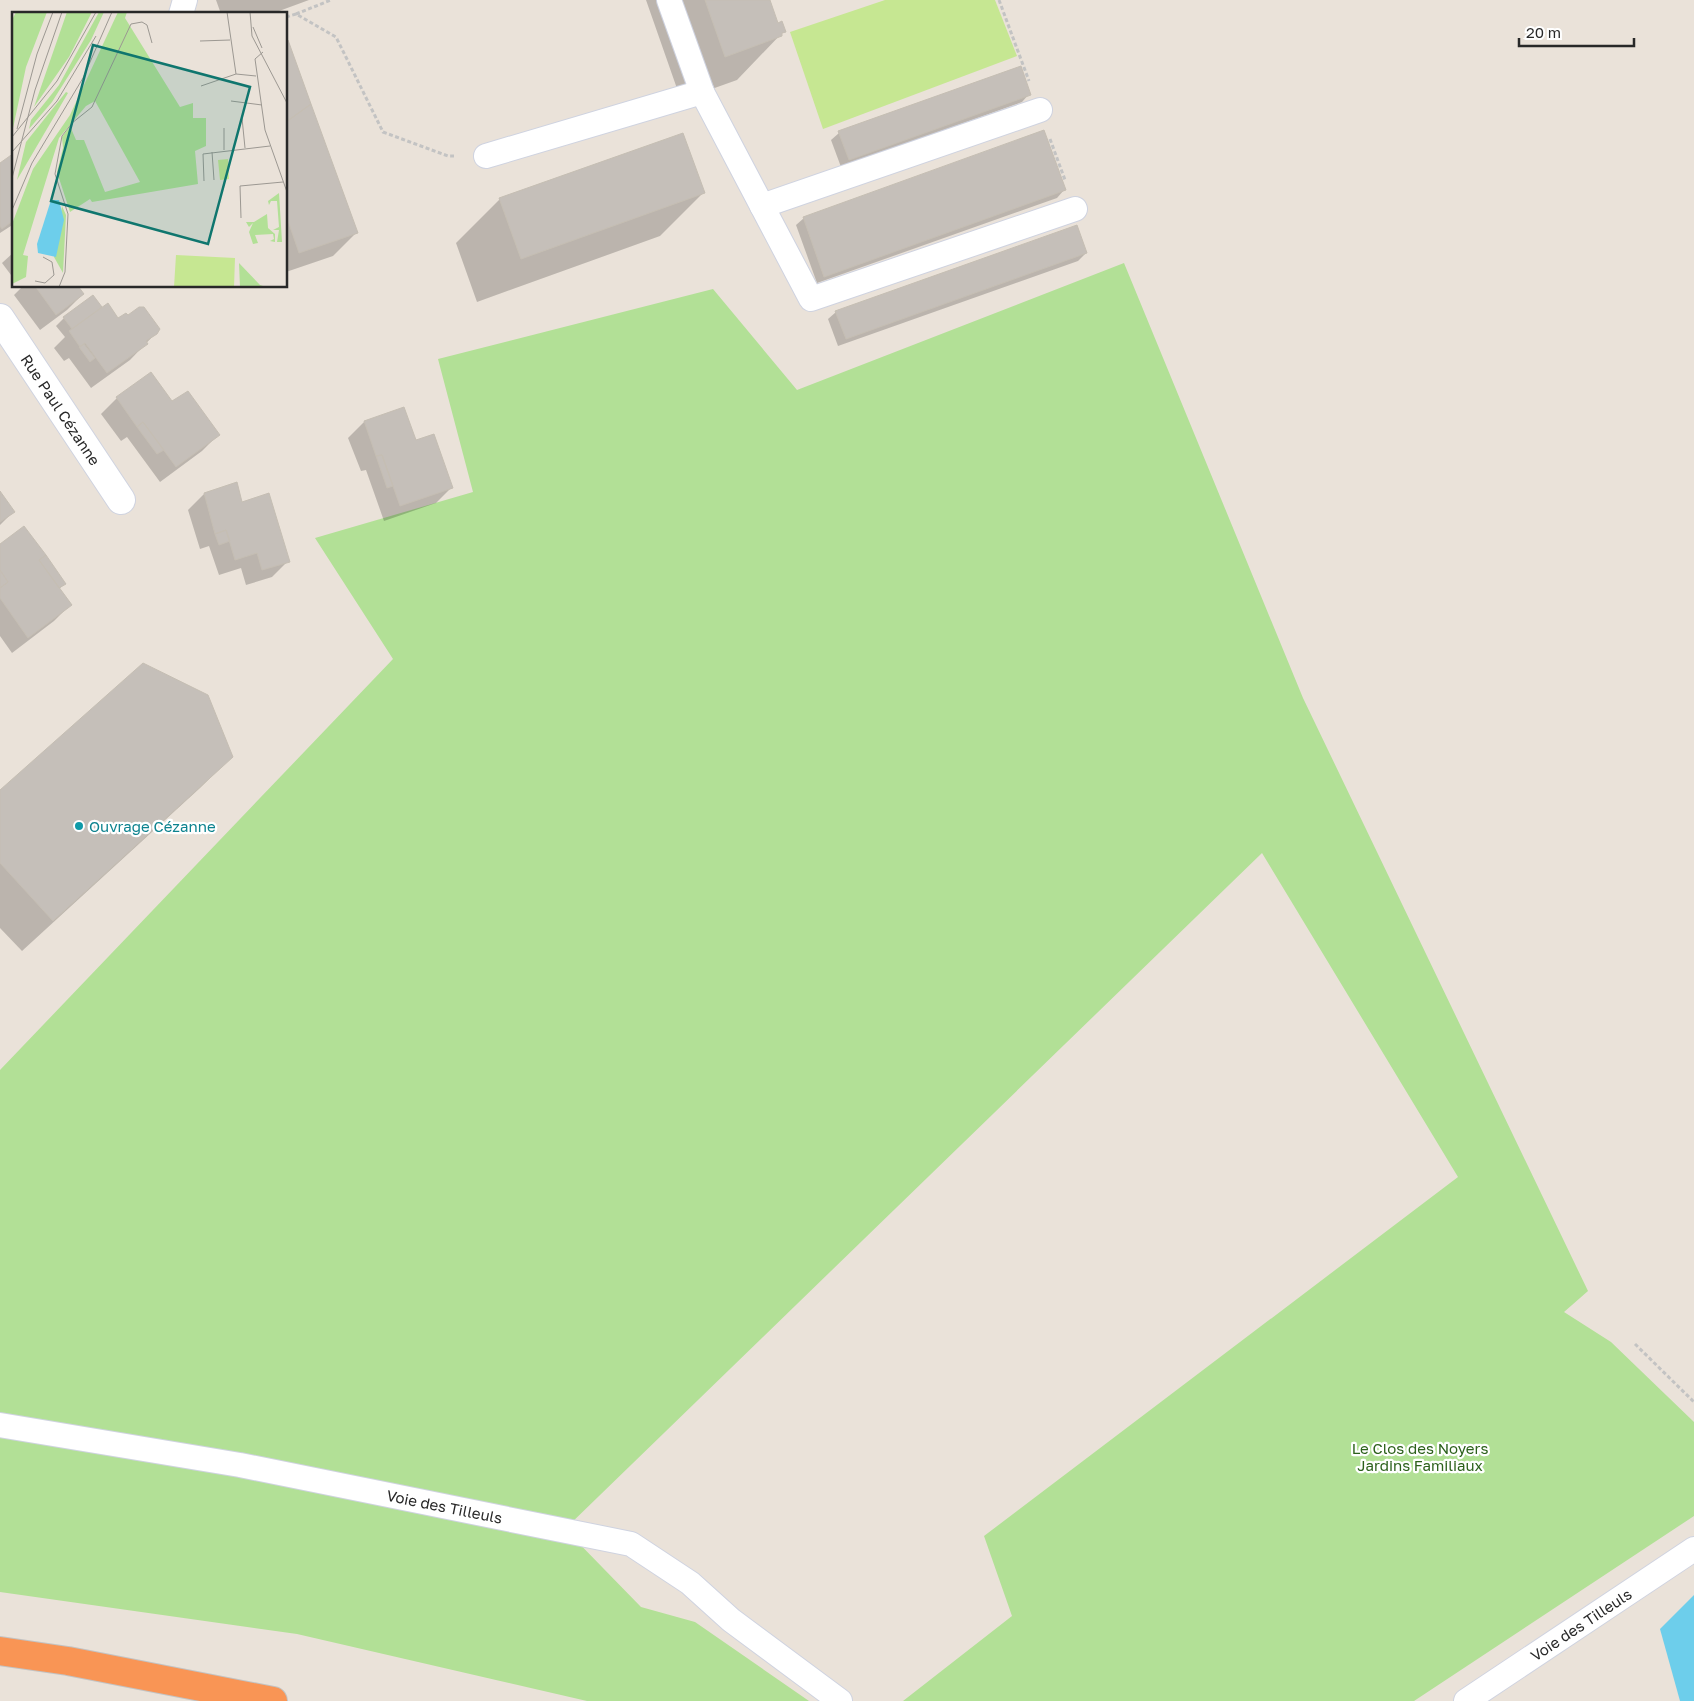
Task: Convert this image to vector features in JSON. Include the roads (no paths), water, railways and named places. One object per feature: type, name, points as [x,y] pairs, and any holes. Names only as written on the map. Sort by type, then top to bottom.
[{"type":"highway","points":[[0,1651],[68,1661],[273,1701]]},
{"type":"street","name":"Rue Paul Cézanne","points":[[0,318],[121,500]]},
{"type":"lane","points":[[181,12],[185,0]]},
{"type":"lane","points":[[669,0],[702,92],[811,300],[1075,209]]},
{"type":"lane","points":[[486,156],[702,92]]},
{"type":"lane","points":[[762,206],[1040,110]]},
{"type":"lane","name":"Voie des Tilleuls","points":[[0,1425],[240,1465],[631,1544],[690,1583],[731,1620],[840,1701]]},
{"type":"lane","name":"Voie des Tilleuls","points":[[1466,1701],[1694,1549]]},
{"type":"water","points":[[1694,1595],[1694,1701],[1680,1701],[1660,1629]]},
{"type":"place","name":"Ouvrage Cézanne","points":[[79,826]]},
{"type":"park label","name":"Le Clos des Noyers Jardins Familiaux","points":[[1420,1456]]}]
